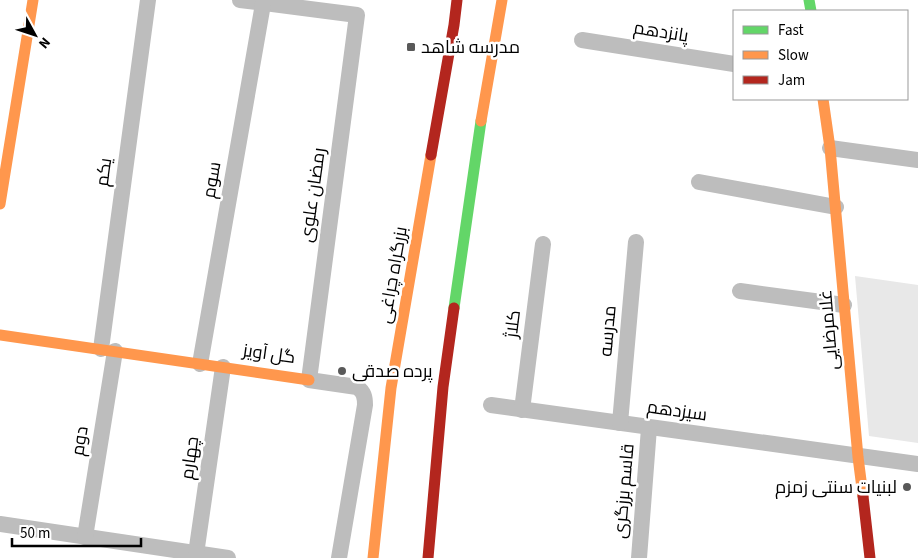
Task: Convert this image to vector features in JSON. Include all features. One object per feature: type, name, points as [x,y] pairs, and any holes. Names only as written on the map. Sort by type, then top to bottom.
[{"type":"main road","points":[[0,204],[33,0]]},
{"type":"main road","name":"بزرگراه چراغی","points":[[373,558],[391,388],[457,0]]},
{"type":"main road","points":[[428,558],[443,387],[483,108],[502,0]]},
{"type":"main road","name":"غلامرضایی","points":[[823,100],[830,148],[858,457],[870,558]]},
{"type":"main road","points":[[0,124],[13,126]]},
{"type":"main road","name":"گل آویز","points":[[0,334],[309,380]]},
{"type":"street","name":"یکم","points":[[108,350],[148,0]]},
{"type":"street","points":[[240,0],[263,4]]},
{"type":"street","name":"رمضان علوی","points":[[263,4],[357,15],[309,380]]},
{"type":"street","name":"سوم","points":[[200,364],[263,4]]},
{"type":"street","name":"پانزدهم","points":[[582,40],[733,64]]},
{"type":"street","points":[[830,148],[918,160]]},
{"type":"street","points":[[699,182],[836,207]]},
{"type":"street","name":"مدرسه","points":[[620,424],[636,242]]},
{"type":"street","name":"کلاژ","points":[[522,410],[543,244]]},
{"type":"street","points":[[740,291],[844,305]]},
{"type":"street","name":"دوم","points":[[85,537],[108,350]]},
{"type":"street","name":"چهارم","points":[[196,554],[223,367]]},
{"type":"street","name":"گل آویز","points":[[309,380],[357,387],[362,390],[364,395],[365,405],[339,558]]},
{"type":"street","name":"سیزدهم","points":[[491,405],[918,464]]},
{"type":"street","name":"قاسم برزگری","points":[[639,558],[649,428]]},
{"type":"street","points":[[0,524],[228,558]]},
{"type":"shaded area","points":[[855,276],[918,285],[918,443],[869,436]]},
{"type":"traffic: fast","points":[[809,0],[811,10]]},
{"type":"traffic: fast","points":[[454,308],[481,121]]},
{"type":"traffic: slow","points":[[0,204],[33,0]]},
{"type":"traffic: slow","points":[[481,121],[502,0]]},
{"type":"traffic: slow","points":[[823,100],[830,148],[863,496]]},
{"type":"traffic: slow","points":[[373,558],[391,388],[431,155]]},
{"type":"traffic: slow","points":[[0,335],[309,380]]},
{"type":"traffic: jam","points":[[431,155],[457,0]]},
{"type":"traffic: jam","points":[[428,558],[443,387],[454,308]]},
{"type":"traffic: jam","points":[[863,496],[870,558]]},
{"type":"place","name":"مدرسه شاهد","points":[[411,47]]},
{"type":"place","name":"پرده صدقی","points":[[342,371]]},
{"type":"place","name":"لبنیات سنتی زمزم","points":[[907,487]]}]
